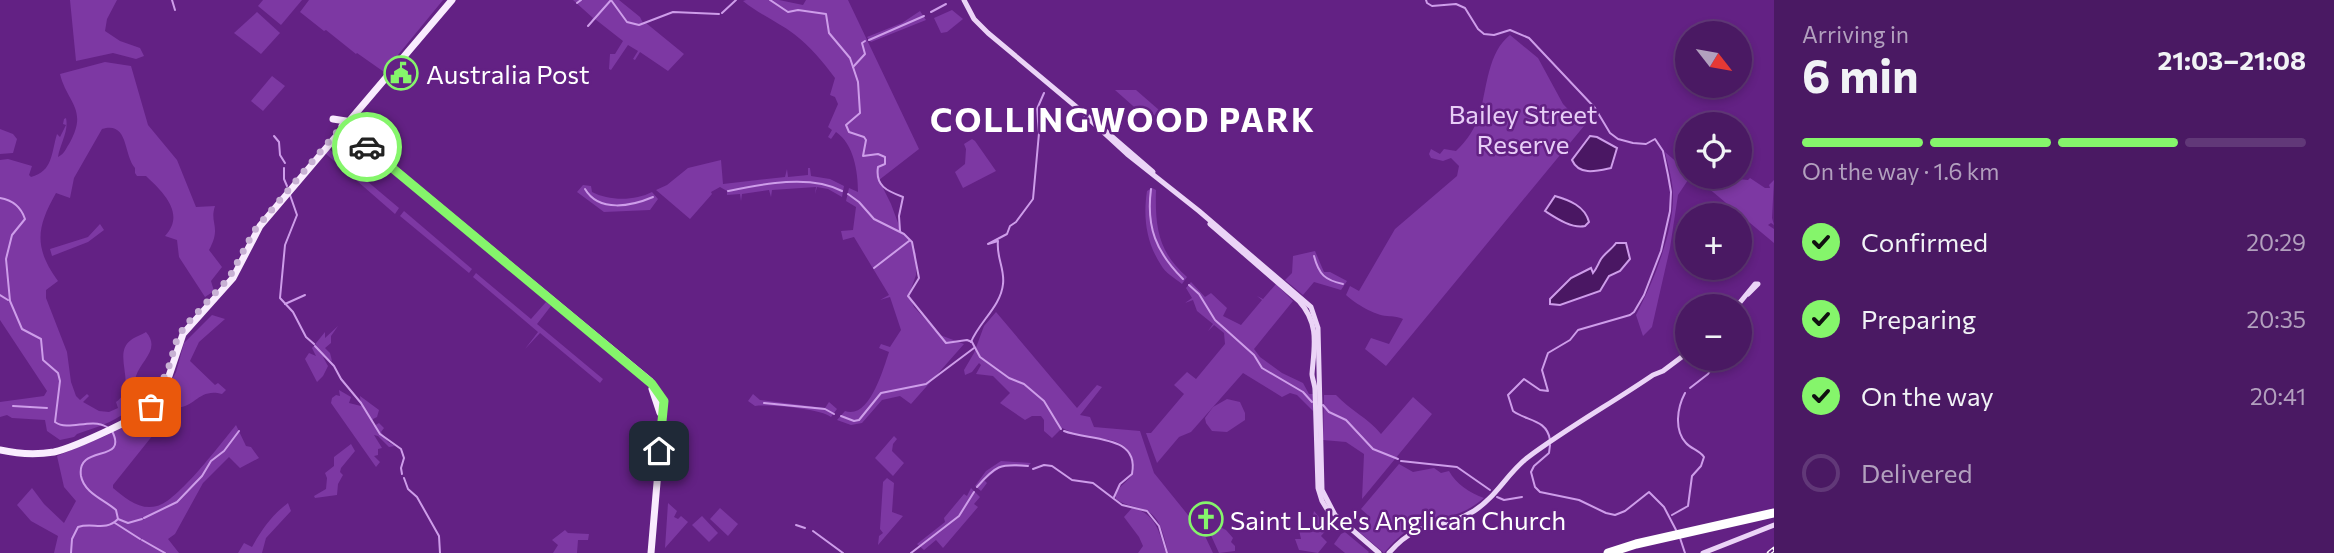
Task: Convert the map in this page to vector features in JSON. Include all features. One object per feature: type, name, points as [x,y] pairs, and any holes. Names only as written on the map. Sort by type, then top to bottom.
[{"type":"highway","points":[[1689,535],[1774,513]]},
{"type":"highway","points":[[1608,553],[1774,520]]},
{"type":"highway","points":[[1626,553],[1668,539]]},
{"type":"main road","points":[[222,290],[254,231],[450,0]]},
{"type":"main road","points":[[0,448],[26,454],[54,452],[115,424],[151,401],[169,376],[183,334],[237,272],[260,226],[341,126],[450,0]]},
{"type":"main road","points":[[963,0],[977,27],[1090,120],[1129,157],[1199,211],[1221,235],[1307,310],[1314,327],[1324,495],[1338,518],[1379,553]]},
{"type":"main road","points":[[341,126],[650,381],[659,400],[650,553]]},
{"type":"main road","points":[[341,126],[375,158],[648,384],[659,400]]},
{"type":"main road","points":[[366,147],[375,158]]},
{"type":"main road","points":[[419,190],[425,199]]},
{"type":"main road","points":[[1748,294],[1755,286]]},
{"type":"main road","points":[[1391,552],[1404,537],[1415,530],[1454,520],[1478,509],[1518,466],[1675,361]]},
{"type":"main road","points":[[1317,375],[1320,496],[1335,520],[1374,553]]},
{"type":"main road","points":[[1703,553],[1774,526]]},
{"type":"green space","points":[[70,0],[117,0],[107,19],[105,31],[120,41],[140,48],[144,56],[136,59],[113,53],[76,61]]},
{"type":"green space","points":[[263,0],[302,0],[281,25],[258,6]]},
{"type":"green space","points":[[309,0],[443,0],[384,72],[300,12]]},
{"type":"green space","points":[[573,0],[619,0],[640,17],[643,23],[684,54],[668,71],[640,52],[635,60],[633,59],[638,51],[628,45],[611,70],[610,54],[615,54],[623,41],[595,19],[589,26],[593,18]]},
{"type":"green space","points":[[779,0],[803,5],[806,0],[848,0],[919,149],[879,180],[901,231],[912,243],[916,254],[916,275],[909,295],[914,307],[940,335],[964,344],[911,404],[900,396],[882,400],[862,423],[851,425],[837,420],[845,411],[854,412],[868,401],[879,381],[889,352],[879,348],[881,344],[890,347],[901,330],[890,297],[880,300],[889,295],[854,237],[843,240],[841,231],[853,230],[856,207],[846,201],[849,188],[858,192],[858,184],[854,159],[847,144],[836,132],[831,139],[828,137],[832,130],[828,127],[838,104],[835,97],[830,95],[835,78],[800,39],[743,1]]},
{"type":"green space","points":[[952,10],[963,19],[947,32],[941,33],[934,18]]},
{"type":"green space","points":[[920,11],[926,20],[871,42],[867,37],[902,23]]},
{"type":"green space","points":[[257,12],[280,33],[261,54],[234,33]]},
{"type":"green space","name":"Bailey Street Reserve","points":[[1510,35],[1538,58],[1563,104],[1584,126],[1386,366],[1365,349],[1371,338],[1389,344],[1403,319],[1371,311],[1346,295],[1350,286],[1359,291],[1395,229],[1457,176],[1459,166],[1451,158],[1443,161],[1431,158],[1429,154],[1431,149],[1440,154],[1444,149],[1456,151],[1471,134],[1480,113],[1493,60]]},
{"type":"green space","points":[[105,62],[131,66],[148,125],[177,160],[196,207],[215,206],[215,236],[209,250],[222,267],[211,281],[214,291],[205,297],[179,257],[177,240],[165,236],[173,220],[170,204],[146,176],[137,176],[121,134],[111,128],[102,129],[74,178],[70,198],[56,193],[44,217],[40,238],[42,248],[58,281],[46,290],[46,298],[67,352],[76,396],[80,400],[87,394],[89,396],[83,402],[99,411],[109,412],[118,408],[116,402],[125,388],[123,353],[126,346],[132,339],[146,332],[150,338],[151,349],[138,370],[133,403],[127,411],[103,425],[60,440],[47,431],[45,420],[12,418],[7,415],[0,417],[0,402],[44,396],[47,391],[0,320],[0,160],[8,159],[32,166],[29,175],[31,177],[44,171],[50,161],[57,134],[60,137],[66,125],[63,124],[64,119],[66,118],[67,123],[58,157],[69,144],[77,122],[75,107],[60,74]]},
{"type":"green space","points":[[272,76],[285,86],[263,111],[251,101]]},
{"type":"green space","points":[[1115,90],[1136,90],[1159,110],[1152,118],[1141,113]]},
{"type":"green space","points":[[0,129],[13,134],[17,139],[13,153],[0,154]]},
{"type":"green space","points":[[972,139],[996,171],[963,188],[955,172],[965,164],[964,144]]},
{"type":"green space","points":[[329,149],[399,208],[395,214],[325,153]]},
{"type":"green space","points":[[1665,152],[1675,161],[1675,189],[1682,189],[1675,203],[1670,248],[1652,327],[1643,336],[1636,315],[1661,256],[1670,224],[1672,184]]},
{"type":"green space","points":[[721,160],[723,184],[785,177],[787,169],[788,177],[808,175],[810,168],[811,176],[830,179],[844,186],[842,197],[828,189],[817,187],[815,194],[816,187],[772,190],[771,197],[769,190],[742,194],[741,201],[740,194],[727,195],[727,191],[720,187],[711,192],[690,219],[656,190],[667,185],[688,168]]},
{"type":"green space","points":[[1752,179],[1765,188],[1770,188],[1769,185],[1774,180],[1774,225],[1768,225],[1774,229],[1774,243],[1752,225],[1752,203],[1726,203],[1709,189],[1752,189]]},
{"type":"green space","points":[[583,185],[591,186],[592,192],[606,197],[630,198],[652,192],[658,199],[650,210],[604,212],[577,192]]},
{"type":"green space","points":[[1152,188],[1156,190],[1156,216],[1160,238],[1170,258],[1187,277],[1182,284],[1163,268],[1149,238],[1146,201],[1147,191]]},
{"type":"green space","points":[[404,211],[472,269],[469,273],[400,216]]},
{"type":"green space","points":[[100,224],[104,230],[88,242],[52,256],[50,249],[88,237]]},
{"type":"green space","points":[[1315,251],[1324,272],[1330,272],[1347,281],[1341,290],[1314,282],[1303,295],[1285,280],[1292,273],[1293,256]]},
{"type":"green space","points":[[476,273],[531,319],[546,302],[551,306],[537,324],[603,379],[600,383],[540,333],[525,349],[538,332],[473,277]]},
{"type":"green space","points":[[1191,282],[1205,297],[1211,293],[1227,308],[1223,316],[1241,325],[1262,300],[1257,296],[1263,299],[1276,284],[1293,301],[1254,349],[1260,357],[1282,373],[1303,383],[1309,394],[1313,394],[1313,411],[1297,395],[1290,393],[1282,397],[1243,373],[1191,432],[1179,437],[1157,463],[1146,433],[1151,433],[1184,394],[1174,385],[1187,372],[1196,379],[1225,344],[1224,333],[1214,325],[1208,331],[1213,324],[1197,311],[1193,300],[1185,303],[1192,298],[1186,288]]},
{"type":"green space","points":[[996,312],[1077,408],[1097,385],[1102,387],[1080,415],[1090,417],[1094,427],[1140,431],[1154,473],[1205,536],[1213,553],[1168,553],[1161,527],[1154,516],[1116,499],[1115,494],[1134,469],[1132,457],[1122,445],[1078,435],[1062,428],[1052,438],[1044,431],[1044,420],[1041,416],[1032,416],[1025,420],[1000,403],[1010,393],[993,376],[976,374],[981,365],[979,363],[972,372],[965,375],[964,370],[984,326]]},
{"type":"green space","points":[[212,315],[225,319],[199,342],[190,361],[215,385],[218,383],[226,390],[222,394],[205,394],[180,407],[160,402],[176,372],[184,343]]},
{"type":"green space","points":[[338,326],[331,336],[331,343],[325,348],[332,361],[323,357],[328,366],[317,382],[305,359],[309,353],[316,356],[312,348],[325,332],[325,338]]},
{"type":"green space","points":[[339,390],[351,397],[349,403],[361,406],[360,396],[379,410],[372,423],[374,426],[379,423],[384,428],[381,432],[388,442],[395,446],[389,447],[374,435],[382,448],[378,449],[378,455],[374,456],[380,462],[376,467],[331,403],[332,398],[340,396]]},
{"type":"green space","points":[[753,394],[760,400],[825,408],[829,402],[837,409],[831,417],[794,408],[755,406],[748,401]]},
{"type":"green space","points":[[1324,395],[1336,395],[1381,434],[1413,397],[1432,414],[1362,499],[1364,454],[1346,442],[1323,440]]},
{"type":"green space","points":[[1227,399],[1240,402],[1245,420],[1227,432],[1212,431],[1205,418],[1213,407]]},
{"type":"green space","points":[[154,412],[162,416],[161,425],[113,485],[113,488],[133,503],[151,507],[166,502],[199,470],[236,425],[246,446],[251,447],[259,458],[240,468],[229,457],[203,483],[175,534],[168,539],[179,553],[54,553],[58,536],[31,521],[17,505],[32,488],[64,523],[76,501],[64,487],[57,456]]},
{"type":"green space","points":[[894,436],[897,439],[892,451],[904,463],[893,476],[875,458]]},
{"type":"green space","points":[[351,444],[355,451],[341,468],[343,475],[338,484],[337,495],[315,498],[314,496],[326,489],[325,473],[334,466],[334,457]]},
{"type":"green space","points":[[1001,461],[1031,463],[1027,467],[1002,466],[984,480],[987,483],[981,491],[975,486],[986,471]]},
{"type":"green space","points":[[1399,464],[1413,472],[1434,468],[1441,473],[1449,471],[1464,488],[1484,498],[1457,514],[1409,530],[1384,553],[1358,531],[1370,517],[1361,509]]},
{"type":"green space","points":[[887,478],[894,483],[892,512],[903,516],[878,545],[879,536],[883,533],[880,529],[883,482]]},
{"type":"green space","points":[[971,488],[980,497],[974,504],[978,507],[943,548],[936,540],[924,550],[917,544],[945,522],[944,518],[964,494],[967,496]]},
{"type":"green space","points":[[288,503],[291,511],[266,538],[262,553],[238,553],[244,543],[252,547],[277,512]]},
{"type":"green space","points":[[668,503],[677,511],[674,517],[678,519],[681,516],[688,522],[665,548]]},
{"type":"green space","points":[[720,508],[738,524],[728,536],[710,519]]},
{"type":"green space","points":[[1132,508],[1146,514],[1155,524],[1166,553],[1138,553],[1143,546],[1124,517]]},
{"type":"green space","points":[[1314,511],[1328,528],[1321,536],[1327,542],[1318,553],[1299,550],[1295,539],[1301,539],[1299,530],[1304,528],[1315,531],[1315,526],[1311,524]]},
{"type":"green space","points":[[702,516],[718,533],[709,542],[692,525]]},
{"type":"green space","points":[[1218,526],[1233,538],[1231,542],[1235,551],[1219,553],[1209,531]]},
{"type":"green space","points":[[565,530],[568,533],[589,534],[588,540],[578,540],[577,553],[553,553],[558,545],[552,540]]},
{"type":"green space","points":[[1345,532],[1369,552],[1345,553],[1334,544]]},
{"type":"shaded area","points":[[1590,136],[1617,148],[1611,168],[1589,171],[1575,165],[1572,160]]},
{"type":"shaded area","points":[[1555,196],[1580,208],[1589,222],[1585,226],[1575,226],[1545,211]]},
{"type":"shaded area","points":[[1616,243],[1626,243],[1630,259],[1620,271],[1609,276],[1600,291],[1560,305],[1550,304],[1550,299],[1571,278],[1591,268],[1593,273]]},
{"type":"waterway","points":[[172,0],[175,10]]},
{"type":"waterway","points":[[577,3],[581,0]]},
{"type":"waterway","points":[[611,0],[627,22],[639,25],[673,12],[719,14]]},
{"type":"waterway","points":[[588,26],[611,0]]},
{"type":"waterway","points":[[722,13],[736,0]]},
{"type":"waterway","points":[[770,0],[788,12],[798,10],[826,14],[829,33],[850,58],[858,82],[860,113],[846,125],[849,132],[866,140],[863,156],[878,154],[885,157],[885,164],[878,167],[878,179],[887,190],[903,197],[899,216],[900,231]]},
{"type":"waterway","points":[[1426,0],[1432,6],[1456,4],[1465,8],[1484,34],[1494,35],[1510,30],[1529,38],[1595,108],[1610,133],[1618,139],[1633,143],[1646,144],[1655,139],[1663,151],[1671,192],[1670,211],[1661,251],[1644,295],[1634,312],[1578,330],[1570,340],[1548,353],[1542,370],[1548,391],[1540,390],[1524,379],[1508,395],[1513,411],[1540,424],[1545,428],[1550,440]]},
{"type":"waterway","points":[[931,12],[946,4]]},
{"type":"waterway","points":[[869,40],[924,16]]},
{"type":"waterway","points":[[853,67],[865,54],[862,43],[865,41]]},
{"type":"waterway","points":[[971,342],[998,300],[1003,284],[998,241],[988,244],[1007,234],[1010,226],[1033,199],[1039,133],[1037,109],[1044,93]]},
{"type":"waterway","points":[[274,136],[279,142],[280,155],[285,163]]},
{"type":"waterway","points":[[284,168],[287,186]]},
{"type":"waterway","points":[[728,191],[786,182],[815,183],[842,191]]},
{"type":"waterway","points":[[585,189],[591,197],[607,204],[626,205],[653,197]]},
{"type":"waterway","points":[[1151,189],[1150,215],[1155,238],[1166,259],[1183,279]]},
{"type":"waterway","points":[[848,194],[874,219],[904,234],[912,242],[919,278],[908,296],[946,343],[967,340],[972,342],[980,357],[1009,378],[1024,384],[1044,401],[1061,429]]},
{"type":"waterway","points":[[290,195],[297,215],[285,245],[280,298],[293,312],[306,337],[314,344]]},
{"type":"waterway","points":[[0,198],[16,205],[25,219],[12,235],[6,259],[10,301],[22,329],[41,339],[43,360],[58,373],[60,381],[55,422],[67,426],[94,423],[107,427]]},
{"type":"waterway","points":[[874,268],[909,241]]},
{"type":"waterway","points":[[1314,256],[1324,276],[1343,284]]},
{"type":"waterway","points":[[1189,285],[1199,294],[1215,320],[1254,355],[1262,368],[1303,392],[1312,402]]},
{"type":"waterway","points":[[0,295],[8,300]]},
{"type":"waterway","points":[[285,304],[305,295]]},
{"type":"waterway","points":[[315,346],[334,366],[380,434],[401,449],[404,458],[402,474]]},
{"type":"waterway","points":[[841,416],[859,420],[881,393],[926,384],[974,348]]},
{"type":"waterway","points":[[1690,388],[1710,371]]},
{"type":"waterway","points":[[1672,515],[1688,506],[1692,476],[1701,466],[1704,457],[1686,443],[1680,432],[1679,412],[1685,393]]},
{"type":"waterway","points":[[764,403],[825,409],[834,414]]},
{"type":"waterway","points":[[1323,405],[1329,412],[1346,420],[1373,449],[1398,459]]},
{"type":"waterway","points":[[13,406],[47,408]]},
{"type":"waterway","points":[[71,553],[72,539],[78,527],[104,526],[118,519],[116,510],[90,492],[81,476],[86,460],[114,447],[112,431]]},
{"type":"waterway","points":[[144,518],[177,502],[239,431]]},
{"type":"waterway","points":[[1064,431],[1110,441],[1121,445],[1128,452],[1132,461],[1132,474],[1120,484],[1114,497]]},
{"type":"waterway","points":[[1550,445],[1549,453],[1531,472],[1535,487],[1540,492],[1579,500],[1615,515],[1625,511],[1649,492],[1664,507],[1676,530]]},
{"type":"waterway","points":[[1401,461],[1457,467],[1490,490]]},
{"type":"waterway","points":[[1033,469],[1044,465],[1052,466],[1072,480],[1093,483],[1122,505],[1147,511],[1159,526],[1167,553]]},
{"type":"waterway","points":[[977,487],[999,467],[1028,466]]},
{"type":"waterway","points":[[404,478],[408,489],[417,497],[439,536],[440,553]]},
{"type":"waterway","points":[[911,553],[959,516],[974,492]]},
{"type":"waterway","points":[[1497,497],[1504,500],[1522,497]]},
{"type":"waterway","points":[[118,519],[128,523],[142,519]]},
{"type":"waterway","points":[[115,523],[140,539]]},
{"type":"waterway","points":[[796,525],[805,528]]},
{"type":"waterway","points":[[813,531],[843,553]]},
{"type":"waterway","points":[[1680,538],[1685,553]]},
{"type":"waterway","points":[[142,540],[165,553]]},
{"type":"railway","points":[[1769,553],[1774,549]]},
{"type":"way so far","points":[[151,407],[156,402],[151,396],[167,373],[181,331],[229,278],[254,231],[293,182],[342,126],[367,147]]},
{"type":"place","name":"Australia Post","points":[[401,73]]},
{"type":"place","name":"Saint Luke's Anglican Church","points":[[1206,519]]},
{"type":"district","name":"COLLINGWOOD PARK","points":[[1123,118]]},
{"type":"route","points":[[367,147],[652,384],[664,401],[659,451]]}]
